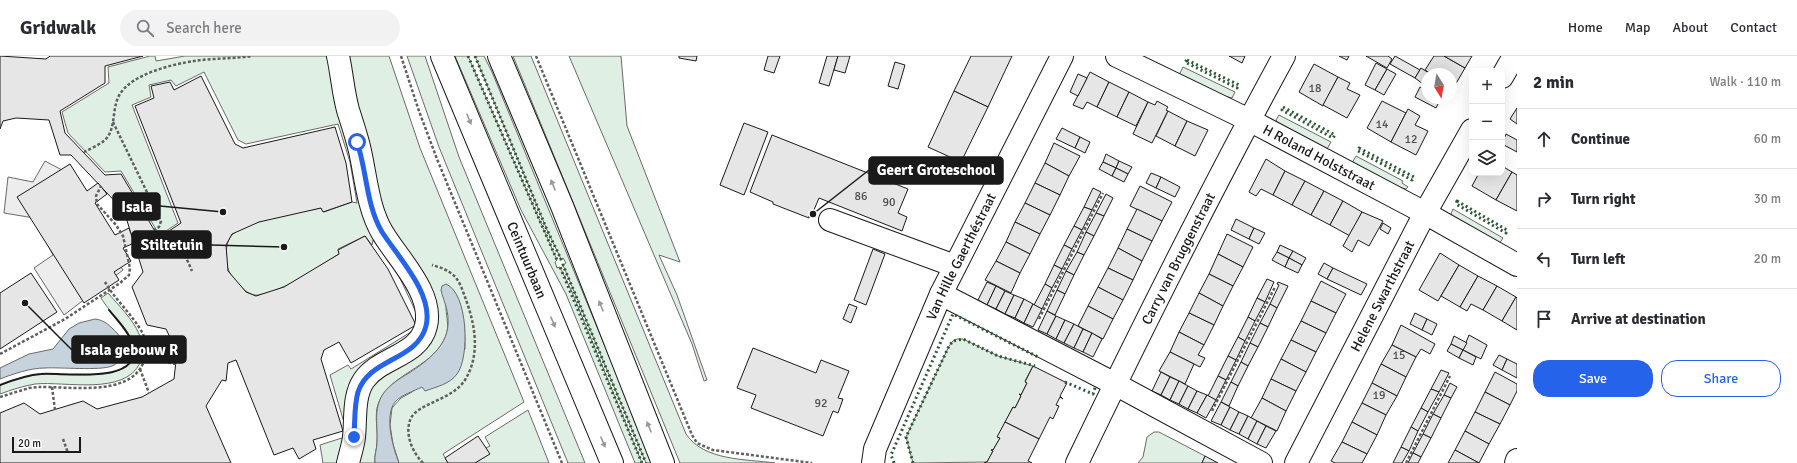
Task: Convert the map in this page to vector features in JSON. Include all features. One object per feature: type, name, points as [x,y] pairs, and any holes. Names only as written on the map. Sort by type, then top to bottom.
[{"type":"street","points":[[338,56],[348,109],[360,149],[369,197],[382,232],[403,260],[420,290],[427,317],[424,332],[413,347],[369,373],[363,382],[357,397],[353,442],[348,463]]},
{"type":"street","name":"Ceintuurbaan","points":[[442,56],[612,463]]},
{"type":"street","points":[[499,56],[562,206],[663,463]]},
{"type":"street","name":"Van Hille Gaerthéstraat","points":[[873,463],[875,449],[941,294],[1062,56]]},
{"type":"street","name":"H Roland Holststraat","points":[[1117,56],[1249,120],[1425,212],[1517,265]]},
{"type":"street","name":"Carry van Bruggenstraat","points":[[1077,463],[1115,384],[1249,120],[1284,56]]},
{"type":"street","points":[[1505,72],[1514,56]]},
{"type":"street","name":"Helene Swarthstraat","points":[[1296,463],[1425,212],[1469,135]]},
{"type":"street","points":[[830,220],[955,266]]},
{"type":"street","points":[[941,294],[1115,384],[1261,463]]},
{"type":"path","points":[[84,152],[106,139],[111,130],[115,104],[120,93],[128,85],[148,73],[194,61],[252,56]]},
{"type":"path","points":[[401,56],[434,152],[562,463]]},
{"type":"path","points":[[536,56],[695,439],[698,443],[713,450],[812,463]]},
{"type":"path","points":[[112,121],[161,221],[159,227],[154,230]]},
{"type":"path","points":[[0,354],[65,319],[127,278],[130,268],[123,236],[97,204],[96,196],[101,186]]},
{"type":"path","points":[[1029,340],[1104,193]]},
{"type":"path","points":[[181,246],[192,271]]},
{"type":"path","points":[[0,397],[29,388],[111,386],[127,380],[140,368],[145,352],[145,343],[140,329],[105,282]]},
{"type":"path","points":[[1202,431],[1276,287]]},
{"type":"path","points":[[145,352],[160,361],[176,364]]},
{"type":"path","points":[[140,368],[149,393]]},
{"type":"path","points":[[1406,463],[1450,376]]},
{"type":"path","points":[[52,387],[55,410]]},
{"type":"path","points":[[63,438],[68,453]]},
{"type":"green space","points":[[155,56],[156,61],[185,56],[389,56],[420,148],[524,402],[443,454],[448,463],[399,463],[393,444],[390,425],[392,408],[401,398],[412,392],[465,349],[463,318],[453,290],[446,304],[448,325],[441,345],[434,354],[396,381],[381,397],[376,412],[377,445],[375,463],[323,463],[320,445],[348,436],[330,375],[348,365],[351,369],[422,325],[396,270],[373,240],[372,245],[365,236],[338,249],[339,254],[290,284],[258,295],[245,291],[231,275],[227,267],[226,251],[230,237],[251,224],[288,214],[321,208],[324,212],[352,202],[357,203],[350,162],[338,124],[246,144],[238,140],[204,72],[176,86],[171,80],[149,85],[151,97],[132,105],[178,223],[166,231],[157,231],[121,171],[105,172],[68,133],[62,112],[109,83],[108,67]]},
{"type":"green space","points":[[407,56],[425,56],[459,157],[585,463],[568,463],[439,147]]},
{"type":"green space","points":[[455,56],[468,56],[557,260],[555,262],[557,268],[560,267],[572,292],[642,463],[635,463],[566,294],[521,210]]},
{"type":"green space","points":[[475,56],[484,56],[492,72],[653,463],[646,463],[563,265],[566,263],[563,258],[561,259],[547,230]]},
{"type":"green space","points":[[513,56],[531,56],[686,434],[694,443],[714,454],[739,459],[775,463],[680,463]]},
{"type":"green space","points":[[569,56],[621,56],[627,126],[680,262],[659,255],[677,295],[707,380],[704,381],[692,344]]},
{"type":"green space","points":[[1183,67],[1235,92],[1232,98],[1224,96],[1179,75]]},
{"type":"green space","points":[[1279,115],[1331,142],[1327,149],[1279,124],[1276,120]]},
{"type":"green space","points":[[1356,156],[1403,181],[1402,183],[1408,187],[1406,189],[1398,187],[1352,163]]},
{"type":"green space","points":[[1453,209],[1503,238],[1499,244],[1453,217],[1451,214]]},
{"type":"green space","points":[[108,293],[129,318],[140,337],[142,356],[140,363],[132,373],[121,380],[108,383],[93,385],[35,384],[0,394],[0,385],[31,375],[98,374],[113,372],[125,367],[132,359],[133,346],[124,328],[101,298]]},
{"type":"green space","points":[[957,339],[963,339],[998,356],[1033,366],[1025,381],[1027,383],[1021,395],[1019,394],[1021,396],[1015,408],[1013,407],[998,437],[1000,438],[993,450],[991,450],[993,451],[987,462],[913,463],[906,437],[949,346]]},
{"type":"green space","points":[[528,410],[549,463],[475,463],[489,454],[486,448],[490,446],[485,437]]},
{"type":"green space","points":[[1154,432],[1159,432],[1205,456],[1202,463],[1138,463],[1143,457],[1147,437]]},
{"type":"shaded area","points":[[45,161],[77,178],[98,233],[123,270],[64,315],[34,268],[53,255],[34,218],[4,213],[8,177],[33,182]]},
{"type":"shaded area","points":[[446,284],[453,290],[459,299],[463,312],[465,340],[461,366],[457,374],[447,383],[425,391],[422,387],[404,395],[395,402],[390,415],[390,423],[392,441],[399,463],[375,463],[377,412],[383,394],[394,382],[430,357],[445,337],[448,328],[448,315],[441,290],[442,286]]},
{"type":"shaded area","points":[[95,319],[102,321],[112,328],[119,335],[122,341],[124,348],[123,355],[114,365],[99,368],[39,368],[0,379],[0,368],[29,354],[53,349],[69,329],[79,323]]},
{"type":"building","points":[[0,56],[46,59],[50,56],[143,56],[105,66],[105,83],[60,111],[65,133],[105,175],[121,174],[156,233],[166,233],[181,223],[135,106],[154,98],[151,86],[170,82],[174,90],[201,76],[235,144],[243,148],[335,127],[346,163],[352,202],[323,212],[321,208],[259,222],[232,234],[226,245],[228,271],[246,292],[256,296],[284,287],[339,254],[338,250],[365,236],[388,269],[416,325],[351,363],[339,342],[324,350],[321,359],[343,431],[313,440],[316,449],[299,459],[293,448],[274,455],[236,360],[228,363],[226,381],[222,380],[206,406],[231,463],[0,463],[0,413],[24,403],[40,414],[83,401],[97,409],[142,397],[174,379],[177,352],[166,329],[147,325],[132,287],[143,272],[124,211],[71,155],[60,155],[49,120],[16,118],[3,121],[0,129]]},
{"type":"building","points":[[679,56],[697,56],[696,61],[679,58]]},
{"type":"building","points":[[768,56],[780,56],[774,73],[764,70]]},
{"type":"building","points":[[827,56],[838,56],[829,86],[819,83]]},
{"type":"building","points":[[838,56],[850,56],[845,73],[834,70]]},
{"type":"building","points":[[971,56],[1012,56],[988,107],[954,91]]},
{"type":"building","points":[[1229,56],[1245,56],[1242,63]]},
{"type":"building","points":[[1339,56],[1349,56],[1347,60]]},
{"type":"building","points":[[1366,56],[1388,56],[1392,59],[1387,68]]},
{"type":"building","points":[[1395,56],[1420,70],[1415,78],[1390,64]]},
{"type":"building","points":[[1434,56],[1444,56],[1465,68],[1457,82],[1457,68],[1426,68]]},
{"type":"building","points":[[1444,56],[1472,56],[1465,68]]},
{"type":"building","points":[[895,62],[905,65],[898,89],[888,86]]},
{"type":"building","points":[[1376,63],[1387,69],[1375,90],[1365,85]]},
{"type":"building","points":[[1314,64],[1338,77],[1323,106],[1299,92]]},
{"type":"building","points":[[1421,68],[1421,82],[1415,78]]},
{"type":"building","points":[[1387,69],[1396,74],[1384,95],[1375,90]]},
{"type":"building","points":[[1090,72],[1109,82],[1097,107],[1087,102],[1083,109],[1073,105]]},
{"type":"building","points":[[1078,74],[1087,78],[1078,96],[1070,92]]},
{"type":"building","points":[[1338,77],[1350,83],[1347,89],[1360,95],[1347,118],[1323,105]]},
{"type":"building","points":[[1109,82],[1129,92],[1117,117],[1097,107]]},
{"type":"building","points":[[1420,87],[1421,100],[1415,97]]},
{"type":"building","points":[[954,91],[988,107],[961,162],[928,147]]},
{"type":"building","points":[[1129,92],[1148,102],[1136,126],[1117,117]]},
{"type":"building","points":[[1157,101],[1168,107],[1166,110],[1168,111],[1152,143],[1133,134],[1148,102],[1155,105]]},
{"type":"building","points":[[1382,101],[1406,113],[1391,142],[1367,128]]},
{"type":"building","points":[[1428,104],[1438,104],[1436,108]]},
{"type":"building","points":[[1517,108],[1517,124],[1510,119]]},
{"type":"building","points":[[1408,109],[1420,116],[1415,125],[1428,131],[1416,155],[1391,142]]},
{"type":"building","points":[[1168,111],[1187,121],[1175,146],[1156,136]]},
{"type":"building","points":[[1187,121],[1208,130],[1195,156],[1175,146]]},
{"type":"building","points":[[744,123],[768,132],[744,195],[720,185]]},
{"type":"building","points":[[1062,128],[1080,137],[1075,148],[1056,139]]},
{"type":"building","points":[[1506,134],[1517,140],[1517,152],[1505,146]]},
{"type":"building","points":[[772,135],[908,189],[898,213],[907,217],[902,231],[819,198],[811,217],[809,216],[809,218],[773,204],[773,202],[750,192]]},
{"type":"building","points":[[1080,137],[1090,142],[1085,153],[1075,148]]},
{"type":"building","points":[[1054,143],[1080,156],[1069,176],[1045,163]]},
{"type":"building","points":[[1106,154],[1119,161],[1116,168],[1103,162]]},
{"type":"building","points":[[1266,159],[1285,171],[1273,195],[1261,189],[1256,196],[1249,192]]},
{"type":"building","points":[[1119,161],[1132,167],[1128,174],[1116,168]]},
{"type":"building","points":[[1103,162],[1116,168],[1112,176],[1099,169]]},
{"type":"building","points":[[1045,163],[1069,176],[1060,195],[1035,183]]},
{"type":"building","points":[[70,164],[87,191],[98,183],[107,194],[95,203],[115,235],[129,228],[134,243],[123,248],[131,261],[114,272],[119,280],[84,303],[17,197]]},
{"type":"building","points":[[1116,168],[1128,174],[1124,182],[1112,176]]},
{"type":"building","points":[[1505,168],[1512,172],[1496,200],[1472,186],[1477,176],[1505,176]]},
{"type":"building","points":[[1285,171],[1305,181],[1292,205],[1273,195]]},
{"type":"building","points":[[1512,172],[1517,175],[1517,211],[1496,200]]},
{"type":"building","points":[[1151,173],[1161,177],[1156,188],[1146,183]]},
{"type":"building","points":[[1161,177],[1180,187],[1175,197],[1156,188]]},
{"type":"building","points":[[1305,181],[1324,191],[1311,215],[1292,205]]},
{"type":"building","points":[[1035,183],[1060,195],[1050,215],[1025,203]]},
{"type":"building","points":[[1140,186],[1172,202],[1162,221],[1130,206]]},
{"type":"building","points":[[1093,188],[1101,192],[1092,210],[1084,207]]},
{"type":"building","points":[[1324,191],[1343,201],[1330,225],[1311,215]]},
{"type":"building","points":[[1106,194],[1113,198],[1104,216],[1096,213]]},
{"type":"building","points":[[1343,201],[1362,212],[1350,236],[1330,225]]},
{"type":"building","points":[[1025,203],[1050,215],[1040,234],[1015,222]]},
{"type":"building","points":[[1084,207],[1092,210],[1082,230],[1074,226]]},
{"type":"building","points":[[1137,209],[1162,221],[1152,241],[1127,229]]},
{"type":"building","points":[[1362,212],[1383,221],[1369,246],[1358,240],[1352,252],[1343,246]]},
{"type":"building","points":[[1096,213],[1104,216],[1094,236],[1086,232]]},
{"type":"building","points":[[1236,219],[1254,228],[1249,239],[1231,230]]},
{"type":"building","points":[[1015,222],[1040,234],[1030,254],[1006,242]]},
{"type":"building","points":[[1383,223],[1391,228],[1388,234],[1380,229]]},
{"type":"building","points":[[1074,226],[1082,230],[1072,249],[1064,245]]},
{"type":"building","points":[[1254,228],[1265,233],[1259,244],[1249,239]]},
{"type":"building","points":[[1127,229],[1152,241],[1142,261],[1118,248]]},
{"type":"building","points":[[1086,232],[1094,236],[1084,255],[1077,252]]},
{"type":"building","points":[[1227,234],[1253,247],[1243,267],[1218,254]]},
{"type":"building","points":[[1006,242],[1030,254],[1020,273],[996,261]]},
{"type":"building","points":[[1064,245],[1072,249],[1062,269],[1054,265]]},
{"type":"building","points":[[1280,245],[1293,251],[1289,258],[1277,252]]},
{"type":"building","points":[[1118,248],[1142,261],[1133,280],[1108,268]]},
{"type":"building","points":[[873,249],[885,254],[866,305],[854,300]]},
{"type":"building","points":[[1293,251],[1306,258],[1302,265],[1289,258]]},
{"type":"building","points":[[1077,252],[1084,255],[1074,275],[1066,271]]},
{"type":"building","points":[[1277,252],[1289,258],[1285,267],[1272,260]]},
{"type":"building","points":[[1440,253],[1459,265],[1438,301],[1419,290]]},
{"type":"building","points":[[1218,254],[1243,267],[1233,286],[1209,274]]},
{"type":"building","points":[[1289,258],[1302,265],[1298,273],[1285,267]]},
{"type":"building","points":[[996,261],[1020,273],[1011,293],[985,280]]},
{"type":"building","points":[[1324,263],[1333,268],[1327,279],[1318,274]]},
{"type":"building","points":[[1054,265],[1062,269],[1052,288],[1045,284]]},
{"type":"building","points":[[1459,265],[1478,276],[1460,307],[1441,296]]},
{"type":"building","points":[[1108,268],[1133,280],[1123,300],[1098,287]]},
{"type":"building","points":[[1333,268],[1367,284],[1361,295],[1327,279]]},
{"type":"building","points":[[1066,271],[1074,275],[1065,294],[1057,290]]},
{"type":"building","points":[[31,273],[57,312],[0,349],[0,293]]},
{"type":"building","points":[[1209,274],[1233,286],[1223,306],[1199,293]]},
{"type":"building","points":[[1478,276],[1497,286],[1483,310],[1471,304],[1467,311],[1460,307]]},
{"type":"building","points":[[1267,279],[1274,282],[1265,302],[1257,298]]},
{"type":"building","points":[[1321,281],[1346,294],[1336,313],[1311,301]]},
{"type":"building","points":[[987,282],[996,286],[987,305],[978,300]]},
{"type":"building","points":[[1278,282],[1288,286],[1277,308],[1270,304],[1279,285],[1277,284]]},
{"type":"building","points":[[1045,284],[1052,288],[1042,309],[1034,305]]},
{"type":"building","points":[[996,286],[1005,291],[996,309],[987,305]]},
{"type":"building","points":[[1497,286],[1516,297],[1502,321],[1483,310]]},
{"type":"building","points":[[1098,287],[1123,300],[1113,319],[1088,306]]},
{"type":"building","points":[[1057,290],[1065,294],[1055,315],[1047,311]]},
{"type":"building","points":[[1005,291],[1014,295],[1005,314],[996,309]]},
{"type":"building","points":[[1199,293],[1223,306],[1214,325],[1189,313]]},
{"type":"building","points":[[1014,295],[1024,299],[1015,318],[1005,314]]},
{"type":"building","points":[[1516,297],[1517,298],[1517,330],[1502,321]]},
{"type":"building","points":[[1257,298],[1265,302],[1255,321],[1248,317]]},
{"type":"building","points":[[1024,299],[1033,304],[1024,323],[1015,318]]},
{"type":"building","points":[[1311,301],[1336,313],[1326,333],[1301,321]]},
{"type":"building","points":[[849,304],[857,307],[851,323],[843,319]]},
{"type":"building","points":[[1033,304],[1042,309],[1033,327],[1024,323]]},
{"type":"building","points":[[1270,304],[1277,308],[1268,327],[1260,323]]},
{"type":"building","points":[[1088,306],[1113,319],[1103,339],[1078,326]]},
{"type":"building","points":[[1047,311],[1056,316],[1047,334],[1038,330]]},
{"type":"building","points":[[1189,313],[1214,325],[1204,345],[1179,332]]},
{"type":"building","points":[[1415,313],[1427,319],[1422,330],[1410,324]]},
{"type":"building","points":[[1056,316],[1065,320],[1056,339],[1047,334]]},
{"type":"building","points":[[1248,317],[1255,321],[1245,341],[1238,337]]},
{"type":"building","points":[[1427,319],[1437,324],[1432,335],[1422,330]]},
{"type":"building","points":[[1065,320],[1074,324],[1064,343],[1056,339]]},
{"type":"building","points":[[1301,321],[1326,333],[1316,352],[1291,340]]},
{"type":"building","points":[[1260,323],[1268,327],[1258,347],[1250,343]]},
{"type":"building","points":[[1074,324],[1083,329],[1074,348],[1064,343]]},
{"type":"building","points":[[1401,325],[1435,344],[1430,354],[1421,349],[1416,357],[1392,345]]},
{"type":"building","points":[[1083,329],[1092,333],[1083,352],[1074,348]]},
{"type":"building","points":[[1179,332],[1204,345],[1198,355],[1205,358],[1200,367],[1170,352]]},
{"type":"building","points":[[1092,333],[1102,339],[1093,357],[1083,352]]},
{"type":"building","points":[[1469,335],[1487,345],[1481,359],[1463,350]]},
{"type":"building","points":[[1454,336],[1467,343],[1463,350],[1451,344]]},
{"type":"building","points":[[1238,337],[1245,341],[1236,360],[1228,356]]},
{"type":"building","points":[[1291,340],[1316,352],[1306,372],[1281,359]]},
{"type":"building","points":[[1250,343],[1258,347],[1248,366],[1241,362]]},
{"type":"building","points":[[1451,344],[1463,350],[1459,358],[1447,351]]},
{"type":"building","points":[[1392,345],[1416,357],[1406,377],[1381,364]]},
{"type":"building","points":[[753,348],[816,373],[821,360],[849,371],[838,398],[843,399],[838,413],[833,411],[823,436],[751,408],[756,395],[737,388]]},
{"type":"building","points":[[1463,350],[1476,357],[1473,365],[1459,358]]},
{"type":"building","points":[[1170,352],[1194,364],[1185,384],[1159,371]]},
{"type":"building","points":[[1499,355],[1507,359],[1502,370],[1493,365]]},
{"type":"building","points":[[1228,356],[1236,360],[1226,380],[1218,376]]},
{"type":"building","points":[[1281,359],[1306,372],[1296,391],[1271,379]]},
{"type":"building","points":[[1507,359],[1517,364],[1517,378],[1502,370]]},
{"type":"building","points":[[1241,362],[1248,366],[1238,386],[1231,382]]},
{"type":"building","points":[[1381,364],[1406,377],[1397,396],[1372,383]]},
{"type":"building","points":[[1033,366],[1067,383],[1060,396],[1063,399],[1060,397],[1056,405],[1059,406],[1053,419],[1050,417],[1039,439],[1005,422],[1021,396],[1019,394],[1021,395],[1027,383],[1025,382]]},
{"type":"building","points":[[1441,370],[1449,373],[1439,392],[1431,389]]},
{"type":"building","points":[[1161,372],[1170,377],[1161,395],[1152,391]]},
{"type":"building","points":[[1495,372],[1517,384],[1517,391],[1510,405],[1485,392]]},
{"type":"building","points":[[1218,376],[1226,380],[1216,400],[1208,396]]},
{"type":"building","points":[[1170,377],[1179,381],[1170,400],[1161,395]]},
{"type":"building","points":[[1271,379],[1296,391],[1286,411],[1262,398]]},
{"type":"building","points":[[1179,381],[1188,386],[1179,404],[1170,400]]},
{"type":"building","points":[[1231,382],[1238,386],[1229,406],[1221,402]]},
{"type":"building","points":[[1372,383],[1397,396],[1386,415],[1362,403]]},
{"type":"building","points":[[1450,383],[1457,387],[1451,398],[1444,395]]},
{"type":"building","points":[[1188,386],[1197,391],[1188,409],[1179,404]]},
{"type":"building","points":[[1431,389],[1439,392],[1428,412],[1421,408]]},
{"type":"building","points":[[1197,391],[1207,395],[1197,413],[1188,409]]},
{"type":"building","points":[[1485,392],[1510,405],[1500,424],[1475,412]]},
{"type":"building","points":[[1207,395],[1216,400],[1206,418],[1197,413]]},
{"type":"building","points":[[1444,395],[1451,398],[1441,418],[1433,414]]},
{"type":"building","points":[[1262,398],[1286,411],[1277,431],[1251,418]]},
{"type":"building","points":[[1221,402],[1230,407],[1221,425],[1211,421]]},
{"type":"building","points":[[1362,403],[1386,415],[1377,435],[1352,422]]},
{"type":"building","points":[[1230,407],[1239,412],[1230,430],[1221,425]]},
{"type":"building","points":[[1421,408],[1428,412],[1418,431],[1411,427]]},
{"type":"building","points":[[1239,412],[1248,416],[1239,434],[1230,430]]},
{"type":"building","points":[[1475,412],[1500,424],[1489,444],[1465,431]]},
{"type":"building","points":[[1433,414],[1441,418],[1431,438],[1423,434]]},
{"type":"building","points":[[1248,416],[1257,421],[1248,439],[1239,434]]},
{"type":"building","points":[[1257,421],[1266,426],[1257,444],[1248,439]]},
{"type":"building","points":[[1005,422],[1039,439],[1028,461],[1032,463],[984,463],[987,462],[993,451],[991,450],[993,450],[1000,438],[997,437]]},
{"type":"building","points":[[1352,422],[1377,435],[1367,454],[1342,442]]},
{"type":"building","points":[[1266,426],[1276,431],[1266,448],[1257,444]]},
{"type":"building","points":[[1411,427],[1418,431],[1409,451],[1401,447]]},
{"type":"building","points":[[1465,431],[1489,444],[1479,463],[1455,450]]},
{"type":"building","points":[[1423,434],[1431,438],[1421,457],[1413,453]]},
{"type":"building","points":[[478,436],[490,454],[475,463],[448,463],[445,458]]},
{"type":"building","points":[[1342,442],[1367,454],[1362,463],[1335,463],[1331,461]]},
{"type":"building","points":[[1401,447],[1409,451],[1402,463],[1393,463]]},
{"type":"building","points":[[1455,450],[1479,463],[1448,463]]},
{"type":"building","points":[[1413,453],[1421,457],[1418,463],[1408,463]]},
{"type":"building","points":[[1205,456],[1218,463],[1202,463]]},
{"type":"hedge","points":[[468,56],[557,260]]},
{"type":"hedge","points":[[475,56],[547,230],[561,259],[557,260]]},
{"type":"hedge","points":[[1187,60],[1239,85],[1237,88],[1185,62],[1187,60]]},
{"type":"hedge","points":[[1283,107],[1335,135],[1333,138],[1282,110],[1283,107]]},
{"type":"hedge","points":[[1359,148],[1414,177],[1412,180],[1358,151],[1359,148]]},
{"type":"hedge","points":[[1457,201],[1507,230],[1506,233],[1456,204],[1457,201]]},
{"type":"hedge","points":[[642,463],[560,267],[563,265],[646,463]]},
{"type":"hedge","points":[[894,463],[891,455],[953,314],[1040,358]]},
{"type":"hedge","points":[[913,463],[906,437],[949,346],[953,341],[963,339],[998,356],[1035,366]]},
{"type":"hedge","points":[[1065,382],[1093,394],[1096,385]]},
{"type":"wall","points":[[0,385],[20,378],[41,374],[99,374],[114,372],[126,367],[133,358],[133,345],[126,331],[109,310]]},
{"type":"place","name":"Isala","points":[[223,212]]},
{"type":"place","name":"Geert Groteschool","points":[[813,214]]},
{"type":"place","name":"Stiltetuin","points":[[284,247]]},
{"type":"place","name":"Isala gebouw R","points":[[25,303]]},
{"type":"route","points":[[354,437],[356,402],[358,391],[363,382],[369,373],[413,347],[424,332],[427,317],[425,304],[420,290],[403,260],[382,232],[369,197],[360,149],[357,142]]}]
